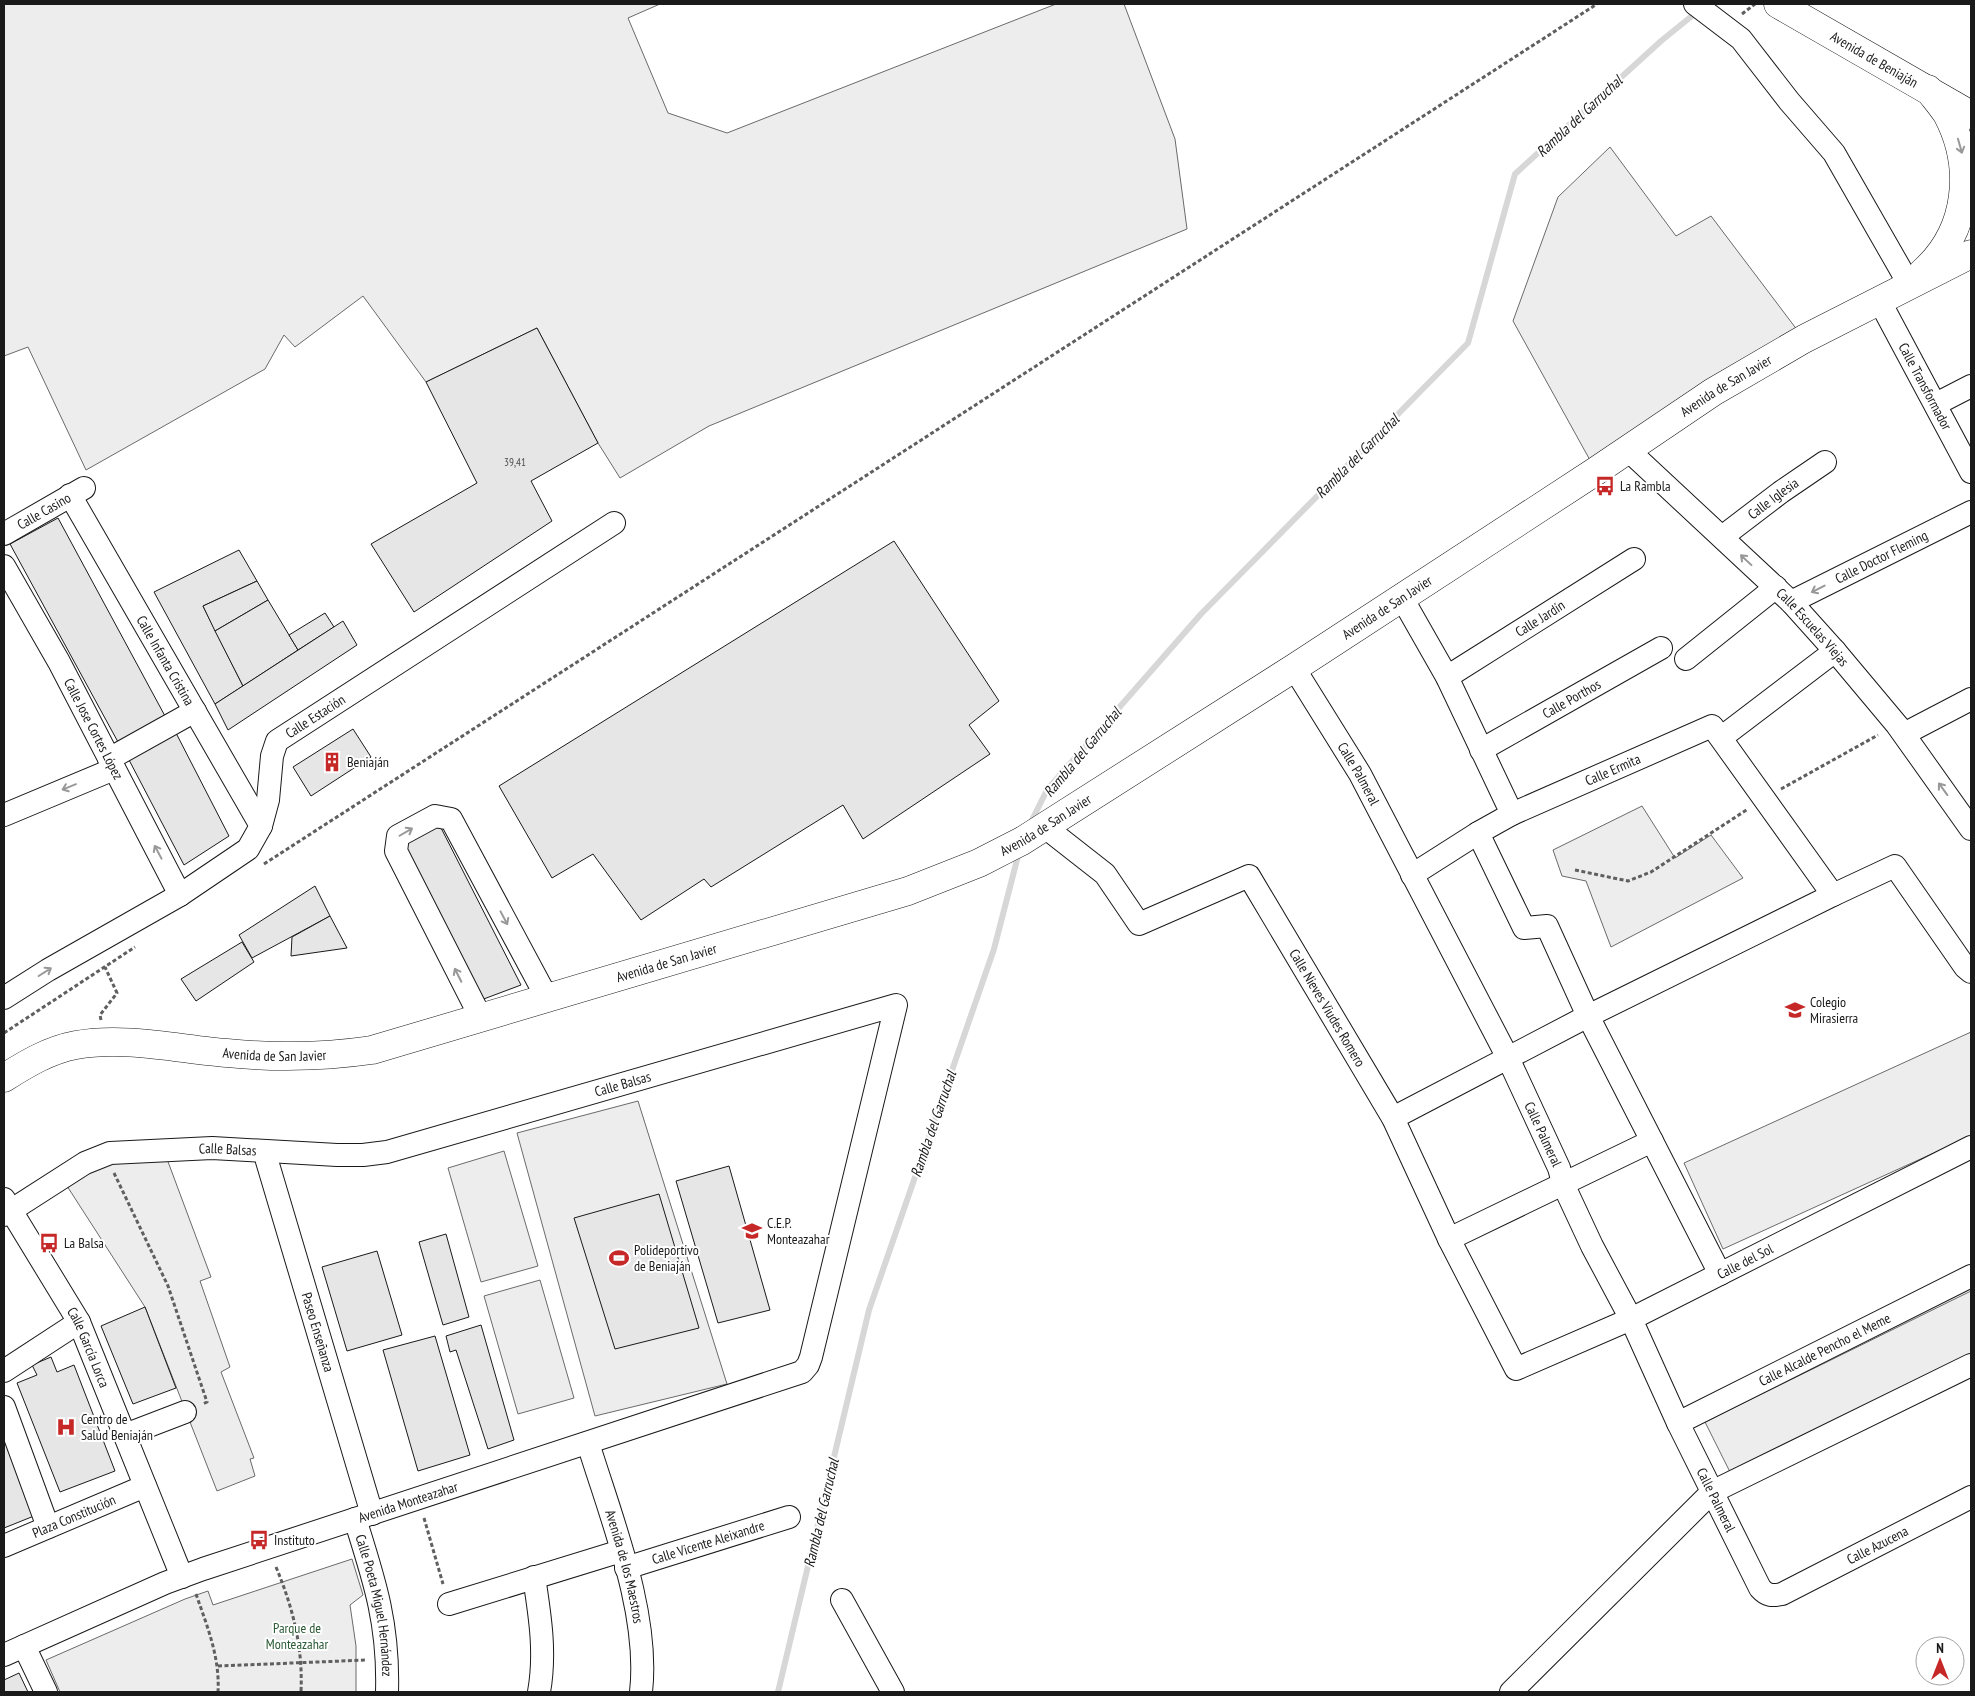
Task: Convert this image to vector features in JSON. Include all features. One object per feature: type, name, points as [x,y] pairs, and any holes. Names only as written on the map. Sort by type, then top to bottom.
[{"type":"main road","name":"Avenida de Beniaján","points":[[1778,4],[1971,114]]},
{"type":"main road","points":[[1910,284],[1930,266],[1947,245],[1958,222],[1966,198],[1966,173],[1956,133],[1946,114],[1928,89]]},
{"type":"main road","name":"Avenida de San Javier","points":[[4,1078],[43,1055],[57,1050],[74,1045],[107,1042],[246,1055],[316,1056],[372,1050],[908,891],[979,863],[1045,827],[1294,668],[1758,364],[1971,254]]},
{"type":"street","points":[[1695,4],[1742,39],[1789,101],[1834,153],[1910,284]]},
{"type":"street","name":"Calle Transformador","points":[[1879,300],[1971,472]]},
{"type":"street","points":[[1936,404],[1971,386]]},
{"type":"street","name":"Calle Escuelas Viejas","points":[[1628,450],[1784,595],[1835,651],[1964,805],[1971,829]]},
{"type":"street","name":"Calle Iglesia","points":[[1722,537],[1824,462]]},
{"type":"street","name":"Calle Casino","points":[[4,534],[77,492]]},
{"type":"street","name":"Calle Infanta Cristina","points":[[77,492],[195,711],[261,826]]},
{"type":"street","name":"Calle Doctor Fleming","points":[[1686,659],[1784,595],[1971,512]]},
{"type":"street","name":"Calle Estación","points":[[4,998],[48,970],[180,895],[248,849],[261,826],[268,800],[272,756],[277,741],[614,523]]},
{"type":"street","name":"Calle Jardín","points":[[1447,677],[1634,559]]},
{"type":"street","name":"Calle Jose Cortes López","points":[[4,566],[59,662],[180,895]]},
{"type":"street","points":[[1402,598],[1447,677],[1512,814]]},
{"type":"street","name":"Calle Porthos","points":[[1480,750],[1661,648]]},
{"type":"street","name":"Calle Ermita","points":[[1412,875],[1512,814],[1717,732],[1835,651]]},
{"type":"street","name":"Calle Palmeral","points":[[1294,668],[1360,774],[1508,1058],[1559,1168],[1564,1186],[1592,1246],[1631,1319],[1678,1423],[1760,1588],[1766,1594],[1773,1596],[1782,1594]]},
{"type":"street","points":[[1900,729],[1971,699]]},
{"type":"street","points":[[4,815],[112,764],[195,711]]},
{"type":"street","points":[[1717,732],[1833,895]]},
{"type":"street","points":[[481,1018],[396,851],[398,836],[435,816],[451,819],[547,998]]},
{"type":"street","name":"Calle Nieves Viudes Romero","points":[[1045,827],[1105,874],[1139,924],[1249,876],[1393,1118],[1449,1239],[1516,1369]]},
{"type":"street","points":[[1478,833],[1524,928],[1548,926],[1588,1016],[1720,1274]]},
{"type":"street","points":[[1393,1118],[1588,1016],[1895,866],[1964,967],[1971,972]]},
{"type":"street","name":"Calle Balsas","points":[[6,1208],[85,1163],[105,1155],[121,1152],[212,1148],[337,1155],[364,1155],[387,1152],[896,1005],[811,1357]]},
{"type":"street","points":[[1449,1239],[1564,1186],[1652,1142]]},
{"type":"street","name":"Calle del Sol","points":[[1516,1369],[1631,1319],[1971,1147]]},
{"type":"street","name":"Paseo Enseñanza","points":[[264,1151],[363,1517]]},
{"type":"street","name":"Calle García Lorca","points":[[6,1208],[79,1322],[145,1486],[186,1575]]},
{"type":"street","name":"Calle Alcalde Pencho el Meme","points":[[1678,1423],[1971,1276]]},
{"type":"street","points":[[4,1372],[79,1322]]},
{"type":"street","name":"Avenida Monteazahar","points":[[4,1655],[186,1575],[793,1376],[802,1372],[808,1365],[811,1357]]},
{"type":"street","points":[[1511,1692],[1712,1492],[1971,1365]]},
{"type":"street","points":[[4,1407],[48,1527]]},
{"type":"street","points":[[125,1436],[185,1412]]},
{"type":"street","name":"Avenida de los Maestros","points":[[588,1443],[624,1559],[639,1623],[642,1643],[641,1692]]},
{"type":"street","name":"Plaza Constitución","points":[[4,1546],[145,1486]]},
{"type":"street","name":"Calle Azucena","points":[[1782,1594],[1971,1497]]},
{"type":"street","name":"Calle Poeta Miguel Hernández","points":[[363,1517],[381,1605],[388,1660],[387,1692]]},
{"type":"street","name":"Calle Vicente Aleixandre","points":[[449,1604],[534,1577],[624,1559],[789,1517]]},
{"type":"street","points":[[534,1577],[542,1633],[542,1679],[539,1692]]},
{"type":"street","points":[[842,1600],[893,1692]]},
{"type":"street","points":[[24,1646],[46,1692]]},
{"type":"path","points":[[263,865],[1597,4]]},
{"type":"path","points":[[1575,870],[1628,881],[1651,872],[1764,799],[1900,729]]},
{"type":"path","points":[[4,1034],[138,946]]},
{"type":"path","points":[[105,967],[116,993],[100,1015],[107,1042]]},
{"type":"path","points":[[105,1155],[168,1286],[207,1402],[185,1412]]},
{"type":"path","points":[[419,1498],[449,1604]]},
{"type":"path","points":[[268,1548],[294,1614],[302,1663],[301,1692]]},
{"type":"path","points":[[186,1575],[218,1666],[218,1692]]},
{"type":"path","points":[[218,1666],[388,1660]]},
{"type":"shaded area","points":[[4,4],[660,4],[628,18],[668,113],[727,133],[1056,4],[1124,4],[1175,139],[1187,229],[709,426],[620,478],[598,443],[537,328],[426,382],[363,296],[295,347],[284,335],[265,369],[86,470],[28,347],[4,356]]},
{"type":"shaded area","points":[[1610,147],[1676,236],[1711,216],[1804,339],[1596,471],[1513,321],[1558,197]]},
{"type":"shaded area","points":[[1642,806],[1675,858],[1711,835],[1743,878],[1611,947],[1586,881],[1562,876],[1553,850]]},
{"type":"shaded area","points":[[1971,1032],[1971,1136],[1723,1249],[1684,1163]]},
{"type":"shaded area","name":"Polideportivo de Beniaján","points":[[638,1101],[727,1384],[595,1416],[517,1133]]},
{"type":"shaded area","points":[[504,1151],[538,1266],[481,1282],[448,1168]]},
{"type":"shaded area","points":[[167,1159],[211,1277],[200,1281],[230,1367],[221,1372],[254,1458],[250,1459],[255,1476],[217,1491],[145,1307],[67,1186],[99,1165]]},
{"type":"shaded area","points":[[540,1280],[574,1398],[518,1414],[484,1296]]},
{"type":"shaded area","points":[[1971,1291],[1971,1358],[1732,1476],[1705,1422]]},
{"type":"shaded area","name":"Parque de Monteazahar","points":[[352,1559],[363,1595],[350,1605],[356,1646],[356,1692],[60,1692],[46,1660],[185,1599],[208,1591],[213,1605]]},
{"type":"building","points":[[537,328],[598,443],[531,481],[552,521],[414,612],[371,544],[477,483],[426,382]]},
{"type":"building","points":[[58,518],[165,716],[118,742],[10,544]]},
{"type":"building","points":[[894,541],[999,701],[969,725],[990,754],[863,839],[843,805],[711,887],[704,879],[641,920],[593,854],[552,878],[499,786]]},
{"type":"building","points":[[239,550],[257,581],[203,606],[243,686],[215,704],[154,592]]},
{"type":"building","points":[[257,581],[268,600],[215,631],[203,606]]},
{"type":"building","points":[[268,600],[298,650],[243,686],[215,631]]},
{"type":"building","points":[[325,613],[334,627],[298,650],[289,635]]},
{"type":"building","points":[[343,621],[357,645],[228,730],[215,704]]},
{"type":"building","name":"Beniaján","points":[[353,729],[371,757],[311,796],[293,767]]},
{"type":"building","points":[[176,733],[229,836],[184,865],[128,758]]},
{"type":"building","points":[[439,824],[521,985],[481,1000],[401,846]]},
{"type":"building","points":[[315,886],[330,916],[252,958],[239,935]]},
{"type":"building","points":[[330,916],[347,948],[291,956],[292,937]]},
{"type":"building","points":[[242,942],[254,962],[196,1001],[181,979]]},
{"type":"building","points":[[729,1166],[770,1310],[718,1323],[676,1181]]},
{"type":"building","points":[[659,1194],[699,1328],[615,1349],[574,1218]]},
{"type":"building","points":[[446,1234],[469,1317],[443,1325],[419,1242]]},
{"type":"building","points":[[377,1251],[402,1335],[347,1351],[322,1267]]},
{"type":"building","points":[[145,1307],[176,1388],[133,1404],[101,1326]]},
{"type":"building","points":[[481,1325],[514,1440],[488,1449],[456,1350],[450,1352],[446,1336]]},
{"type":"building","points":[[435,1336],[470,1455],[418,1471],[383,1350]]},
{"type":"building","name":"Centro de Salud Beniaján","points":[[51,1357],[57,1372],[74,1365],[115,1471],[60,1492],[17,1383],[37,1375],[32,1365]]},
{"type":"building","points":[[4,1439],[34,1516],[4,1528]]},
{"type":"building","points":[[19,1673],[28,1692],[4,1692],[4,1680]]},
{"type":"waterway","name":"Rambla del Garruchal","points":[[1030,824],[1047,790],[1201,614],[1468,343],[1515,174],[1661,41],[1698,11]]},
{"type":"waterway","name":"Rambla del Garruchal","points":[[778,1692],[869,1310],[994,949],[1019,852]]},
{"type":"place","name":"La Rambla","points":[[1605,486]]},
{"type":"place","name":"Beniaján","points":[[332,762]]},
{"type":"place","name":"Colegio Mirasierra","points":[[1795,1010]]},
{"type":"place","name":"C.E.P. Monteazahar","points":[[752,1231]]},
{"type":"place","name":"La Balsa","points":[[49,1243]]},
{"type":"place","name":"Polideportivo de Beniaján","points":[[619,1258]]},
{"type":"place","name":"Centro de Salud Beniaján","points":[[66,1427]]},
{"type":"place","name":"Instituto","points":[[259,1540]]}]
